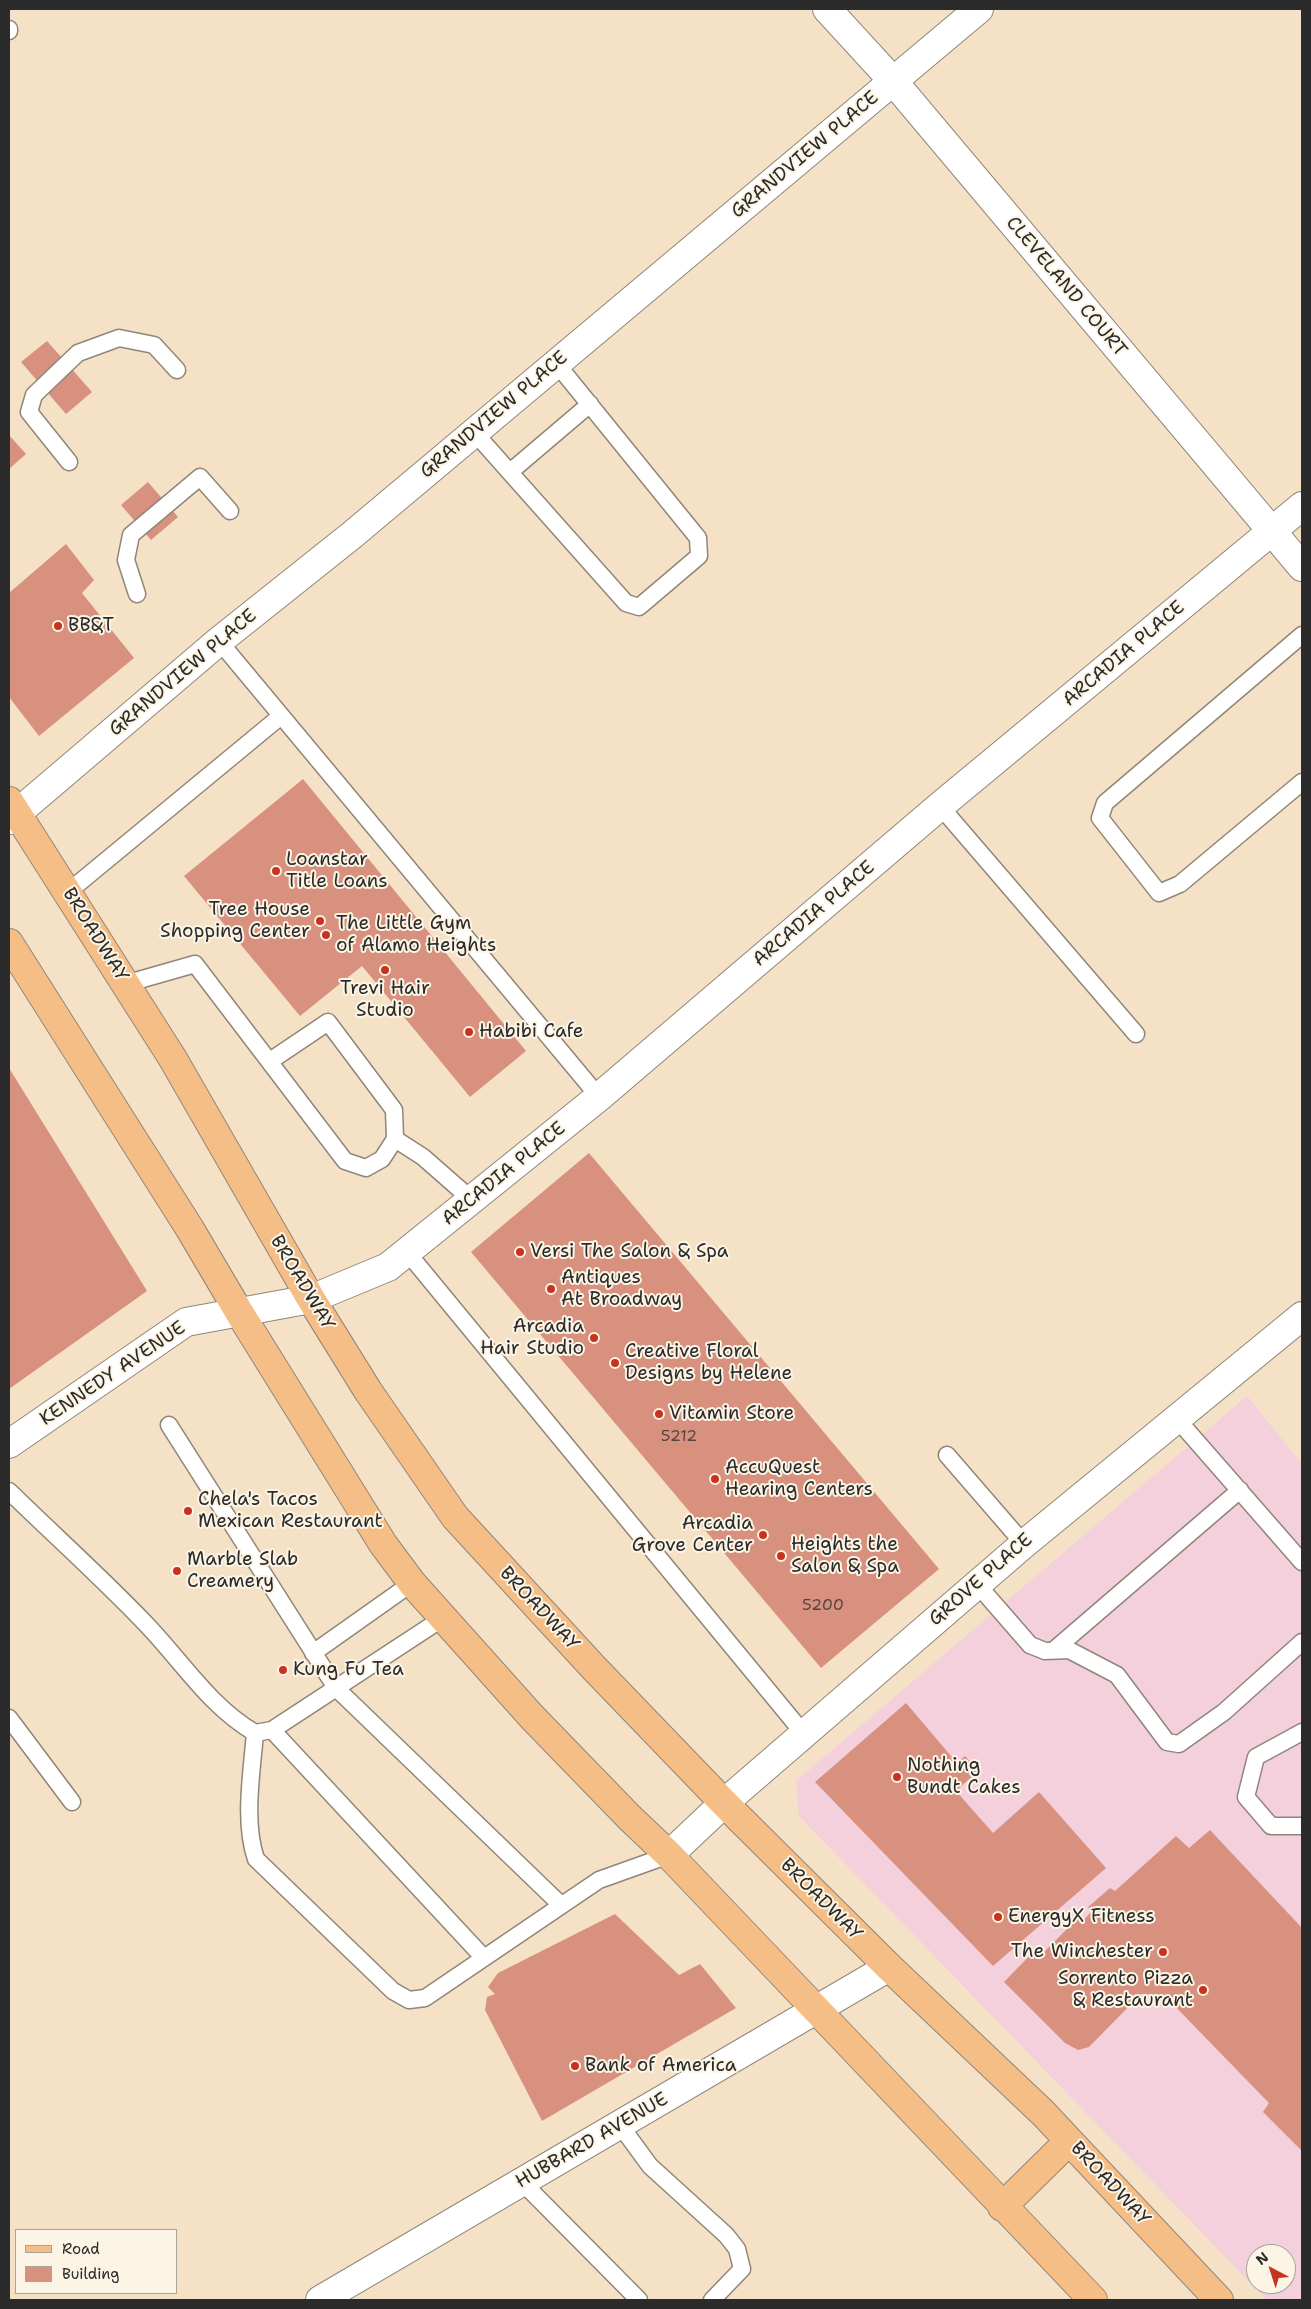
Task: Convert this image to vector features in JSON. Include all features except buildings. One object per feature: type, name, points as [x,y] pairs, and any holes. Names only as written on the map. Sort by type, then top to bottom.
[{"type":"main road","name":"BROADWAY","points":[[12,811],[68,892],[172,1059],[311,1300],[368,1392],[455,1517],[594,1668],[724,1803],[889,1967],[1043,2113],[1219,2300]]},
{"type":"main road","points":[[9,943],[190,1229],[382,1544],[412,1583],[532,1717],[630,1818],[669,1855],[1092,2300]]},
{"type":"main road","points":[[1002,2207],[1069,2141]]},
{"type":"street","name":"CLEVELAND COURT","points":[[827,9],[893,81],[1302,567]]},
{"type":"street","name":"GRANDVIEW PLACE","points":[[12,811],[352,534],[979,9]]},
{"type":"street","name":"ARCADIA PLACE","points":[[311,1300],[388,1267],[472,1200],[599,1097],[940,806],[1302,506]]},
{"type":"street","name":"KENNEDY AVENUE","points":[[9,1444],[186,1322],[311,1300]]},
{"type":"street","name":"GROVE PLACE","points":[[669,1855],[724,1803],[977,1584],[1302,1316]]},
{"type":"street","name":"HUBBARD AVENUE","points":[[320,2300],[889,1967]]},
{"type":"lane","points":[[69,462],[29,412],[34,394],[78,353],[119,338],[154,345],[177,370]]},
{"type":"lane","points":[[474,432],[626,603],[639,607],[662,588],[699,556],[698,538],[556,363]]},
{"type":"lane","points":[[510,472],[590,404]]},
{"type":"lane","points":[[137,594],[126,560],[131,535],[200,477],[230,511]]},
{"type":"lane","points":[[1302,635],[1105,804],[1100,818],[1160,893],[1180,884],[1302,782]]},
{"type":"lane","points":[[219,641],[599,1097]]},
{"type":"lane","points":[[68,892],[281,716]]},
{"type":"lane","points":[[940,806],[1136,1034]]},
{"type":"lane","points":[[126,984],[195,964],[346,1161],[366,1168],[382,1159],[395,1139],[394,1110],[328,1022],[270,1060]]},
{"type":"lane","points":[[395,1139],[422,1157],[472,1200]]},
{"type":"lane","points":[[407,1252],[804,1734]]},
{"type":"lane","points":[[1177,1418],[1302,1562]]},
{"type":"lane","points":[[169,1424],[336,1688],[561,1905]]},
{"type":"lane","points":[[947,1455],[1024,1544]]},
{"type":"lane","points":[[1054,1650],[1240,1490]]},
{"type":"lane","points":[[9,1491],[146,1624],[190,1676],[237,1722],[255,1733],[272,1730],[443,1618]]},
{"type":"lane","points":[[313,1653],[412,1583]]},
{"type":"lane","points":[[977,1584],[1030,1645],[1045,1652],[1069,1650],[1117,1675],[1168,1742],[1179,1744],[1224,1712],[1302,1642]]},
{"type":"lane","points":[[9,1718],[72,1802]]},
{"type":"lane","points":[[272,1730],[484,1958]]},
{"type":"lane","points":[[1302,1732],[1256,1757],[1246,1797],[1272,1826],[1302,1826]]},
{"type":"lane","points":[[255,1733],[250,1823],[251,1844],[256,1859],[393,1992],[409,2000],[425,1998],[599,1880],[669,1855]]},
{"type":"lane","points":[[620,2125],[650,2166],[726,2235],[737,2248],[742,2269],[712,2300]]},
{"type":"lane","points":[[522,2182],[638,2300]]},
{"type":"shaded area","points":[[1247,1396],[1302,1464],[1302,2300],[1267,2300],[1261,2294],[1296,2294],[1296,2244],[1246,2244],[1246,2278],[799,1816],[796,1781]]},
{"type":"place","name":"BB&T","points":[[58,626]]},
{"type":"place","name":"Loanstar Title Loans","points":[[276,871]]},
{"type":"place","name":"Tree House Shopping Center","points":[[320,921]]},
{"type":"place","name":"The Little Gym of Alamo Heights","points":[[326,935]]},
{"type":"place","name":"Trevi Hair Studio","points":[[385,970]]},
{"type":"place","name":"Habibi Cafe","points":[[469,1032]]},
{"type":"place","name":"Versi The Salon & Spa","points":[[520,1252]]},
{"type":"place","name":"Antiques At Broadway","points":[[551,1289]]},
{"type":"place","name":"Arcadia Hair Studio","points":[[594,1338]]},
{"type":"place","name":"Creative Floral Designs by Helene","points":[[615,1363]]},
{"type":"place","name":"Vitamin Store","points":[[659,1414]]},
{"type":"place","name":"AccuQuest Hearing Centers","points":[[715,1479]]},
{"type":"place","name":"Chela's Tacos Mexican Restaurant","points":[[188,1511]]},
{"type":"place","name":"Arcadia Grove Center","points":[[763,1535]]},
{"type":"place","name":"Heights the Salon & Spa","points":[[781,1556]]},
{"type":"place","name":"Marble Slab Creamery","points":[[177,1571]]},
{"type":"place","name":"Kung Fu Tea","points":[[283,1670]]},
{"type":"place","name":"Nothing Bundt Cakes","points":[[897,1777]]},
{"type":"place","name":"EnergyX Fitness","points":[[998,1917]]},
{"type":"place","name":"The Winchester","points":[[1163,1952]]},
{"type":"place","name":"Sorrento Pizza & Restaurant","points":[[1203,1990]]},
{"type":"place","name":"Bank of America","points":[[575,2066]]}]
